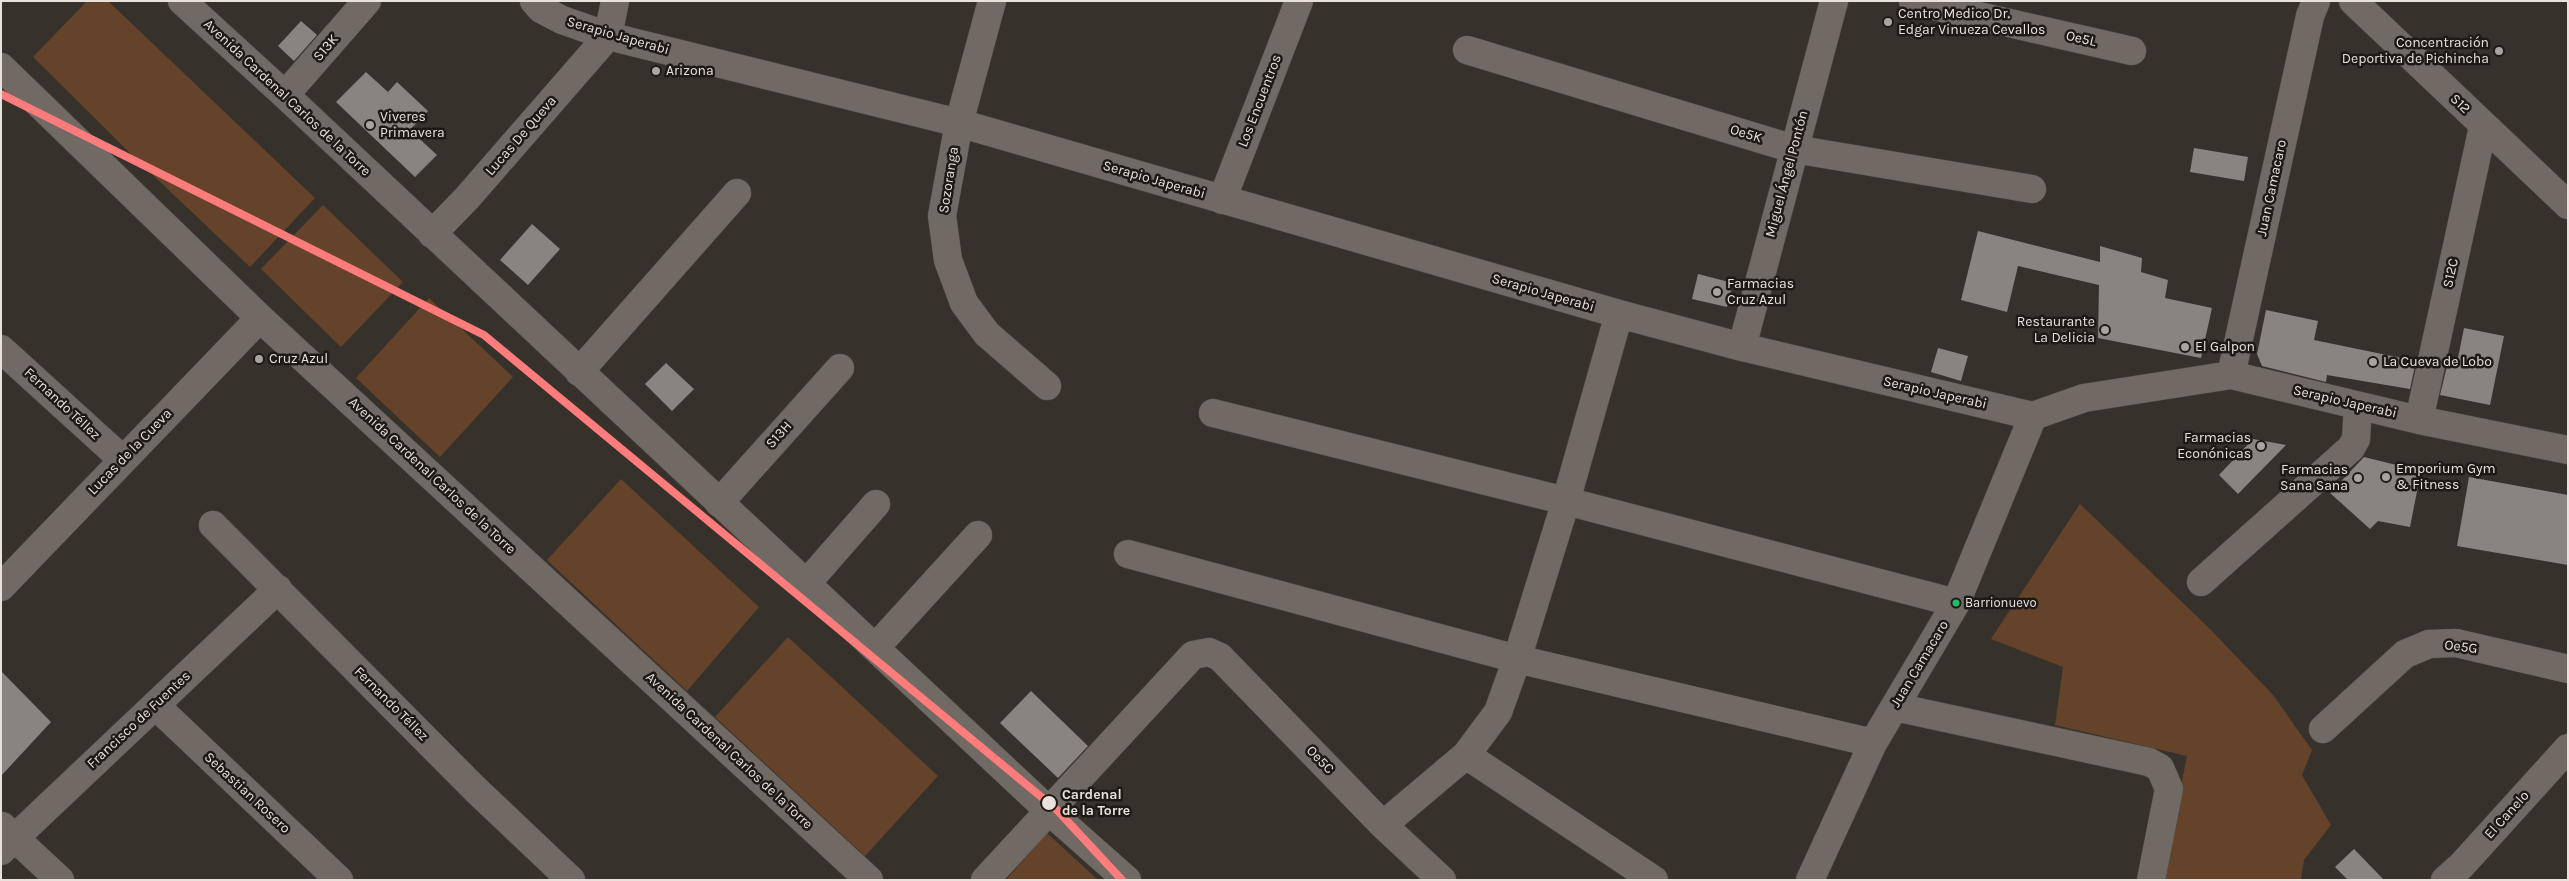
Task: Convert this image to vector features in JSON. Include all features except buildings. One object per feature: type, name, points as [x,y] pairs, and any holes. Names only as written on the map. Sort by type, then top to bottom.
[{"type":"street","name":"Avenida Cardenal Carlos de la Torre","points":[[182,1],[285,95],[1048,810],[1127,880]]},
{"type":"street","name":"S13K","points":[[285,95],[367,1]]},
{"type":"street","name":"Serapio Japerabi","points":[[534,1],[541,9],[562,20],[608,36],[959,123],[1619,314],[1742,347],[2033,416],[2084,398],[2231,375],[2418,420],[2568,450]]},
{"type":"street","points":[[608,36],[615,1]]},
{"type":"street","name":"Sozoranga","points":[[992,1],[959,123],[942,216],[948,260],[964,303],[986,334],[1047,386]]},
{"type":"street","name":"Los Encuentros","points":[[1222,200],[1299,1]]},
{"type":"street","name":"Miguel Ángel Pontón","points":[[1742,347],[1834,1]]},
{"type":"street","name":"Oe5L","points":[[1913,1],[2132,51]]},
{"type":"street","name":"Juan Camacaro","points":[[2231,375],[2310,16],[2316,1]]},
{"type":"street","name":"S12","points":[[2353,1],[2483,127],[2568,205]]},
{"type":"street","name":"Lucas De Queva","points":[[432,234],[467,198],[608,36]]},
{"type":"street","name":"Oe5K","points":[[1467,50],[1794,149],[2032,188]]},
{"type":"street","name":"Avenida Cardenal Carlos de la Torre","points":[[1,67],[260,318],[869,880]]},
{"type":"street","name":"S12C","points":[[2418,420],[2483,127]]},
{"type":"street","points":[[579,372],[737,194]]},
{"type":"street","points":[[1383,825],[1466,756],[1498,712],[1517,659],[1566,501],[1619,314]]},
{"type":"street","name":"Lucas de la Cueva","points":[[1,587],[260,318]]},
{"type":"street","name":"Fernando Téllez","points":[[1,348],[122,460]]},
{"type":"street","name":"S13H","points":[[719,503],[840,368]]},
{"type":"street","points":[[2201,582],[2351,448],[2356,439],[2358,406]]},
{"type":"street","points":[[1213,414],[1566,501],[1956,603]]},
{"type":"street","name":"Juan Camacaro","points":[[1810,880],[1873,743],[1956,603],[2033,416]]},
{"type":"street","points":[[806,584],[876,504]]},
{"type":"street","name":"Fernando Téllez","points":[[213,525],[475,789],[571,880]]},
{"type":"street","points":[[875,648],[978,535]]},
{"type":"street","points":[[1128,554],[1517,659],[1873,743]]},
{"type":"street","name":"Francisco de Fuentes","points":[[6,838],[156,706],[278,590]]},
{"type":"street","name":"Oe5G","points":[[2323,730],[2405,654],[2429,644],[2456,643],[2568,669]]},
{"type":"street","name":"Oe5C","points":[[1048,810],[1193,655],[1208,652],[1220,657],[1383,825],[1442,880]]},
{"type":"street","name":"Sebastian Rosero","points":[[156,706],[340,880]]},
{"type":"street","points":[[1895,707],[2149,762],[2160,768],[2169,789],[2151,880]]},
{"type":"street","name":"El Canelo","points":[[2460,875],[2568,748]]},
{"type":"street","points":[[1466,756],[1654,880]]},
{"type":"street","points":[[985,880],[1048,810]]},
{"type":"street","points":[[6,838],[60,880]]},
{"type":"shaded area","points":[[87,1],[108,1],[315,198],[250,267],[139,162],[33,57]]},
{"type":"shaded area","points":[[323,205],[403,282],[341,347],[261,269]]},
{"type":"shaded area","points":[[429,298],[513,377],[440,457],[356,378]]},
{"type":"shaded area","points":[[621,479],[759,607],[687,691],[547,560]]},
{"type":"shaded area","points":[[2080,504],[2210,629],[2273,695],[2312,750],[2302,775],[2331,825],[2304,860],[2301,880],[2162,880],[2187,756],[2055,725],[2063,667],[1991,639]]},
{"type":"shaded area","points":[[788,637],[938,776],[865,856],[715,717]]},
{"type":"shaded area","points":[[1047,833],[1098,880],[1006,880]]},
{"type":"transit line","points":[[1,94],[484,335],[1057,810],[1122,880]]},
{"type":"place","name":"Centro Medico Dr. Edgar Vinueza Cevallos","points":[[1888,22]]},
{"type":"place","name":"Concentración Deportiva de Pichincha","points":[[2499,51]]},
{"type":"place","name":"Arizona","points":[[656,71]]},
{"type":"place","name":"Viveres Primavera","points":[[370,125]]},
{"type":"place","name":"Farmacias Cruz Azul","points":[[1717,292]]},
{"type":"place","name":"Restaurante La Delicia","points":[[2105,330]]},
{"type":"place","name":"El Galpon","points":[[2185,347]]},
{"type":"place","name":"Cruz Azul","points":[[259,359]]},
{"type":"place","name":"La Cueva de Lobo","points":[[2373,362]]},
{"type":"place","name":"Farmacias Econónicas","points":[[2261,446]]},
{"type":"place","name":"Emporium Gym & Fitness","points":[[2386,477]]},
{"type":"place","name":"Farmacias Sana Sana","points":[[2358,478]]},
{"type":"place","name":"Barrionuevo","points":[[1956,603]]},
{"type":"place","name":"Cardenal de la Torre","points":[[1049,803]]}]
